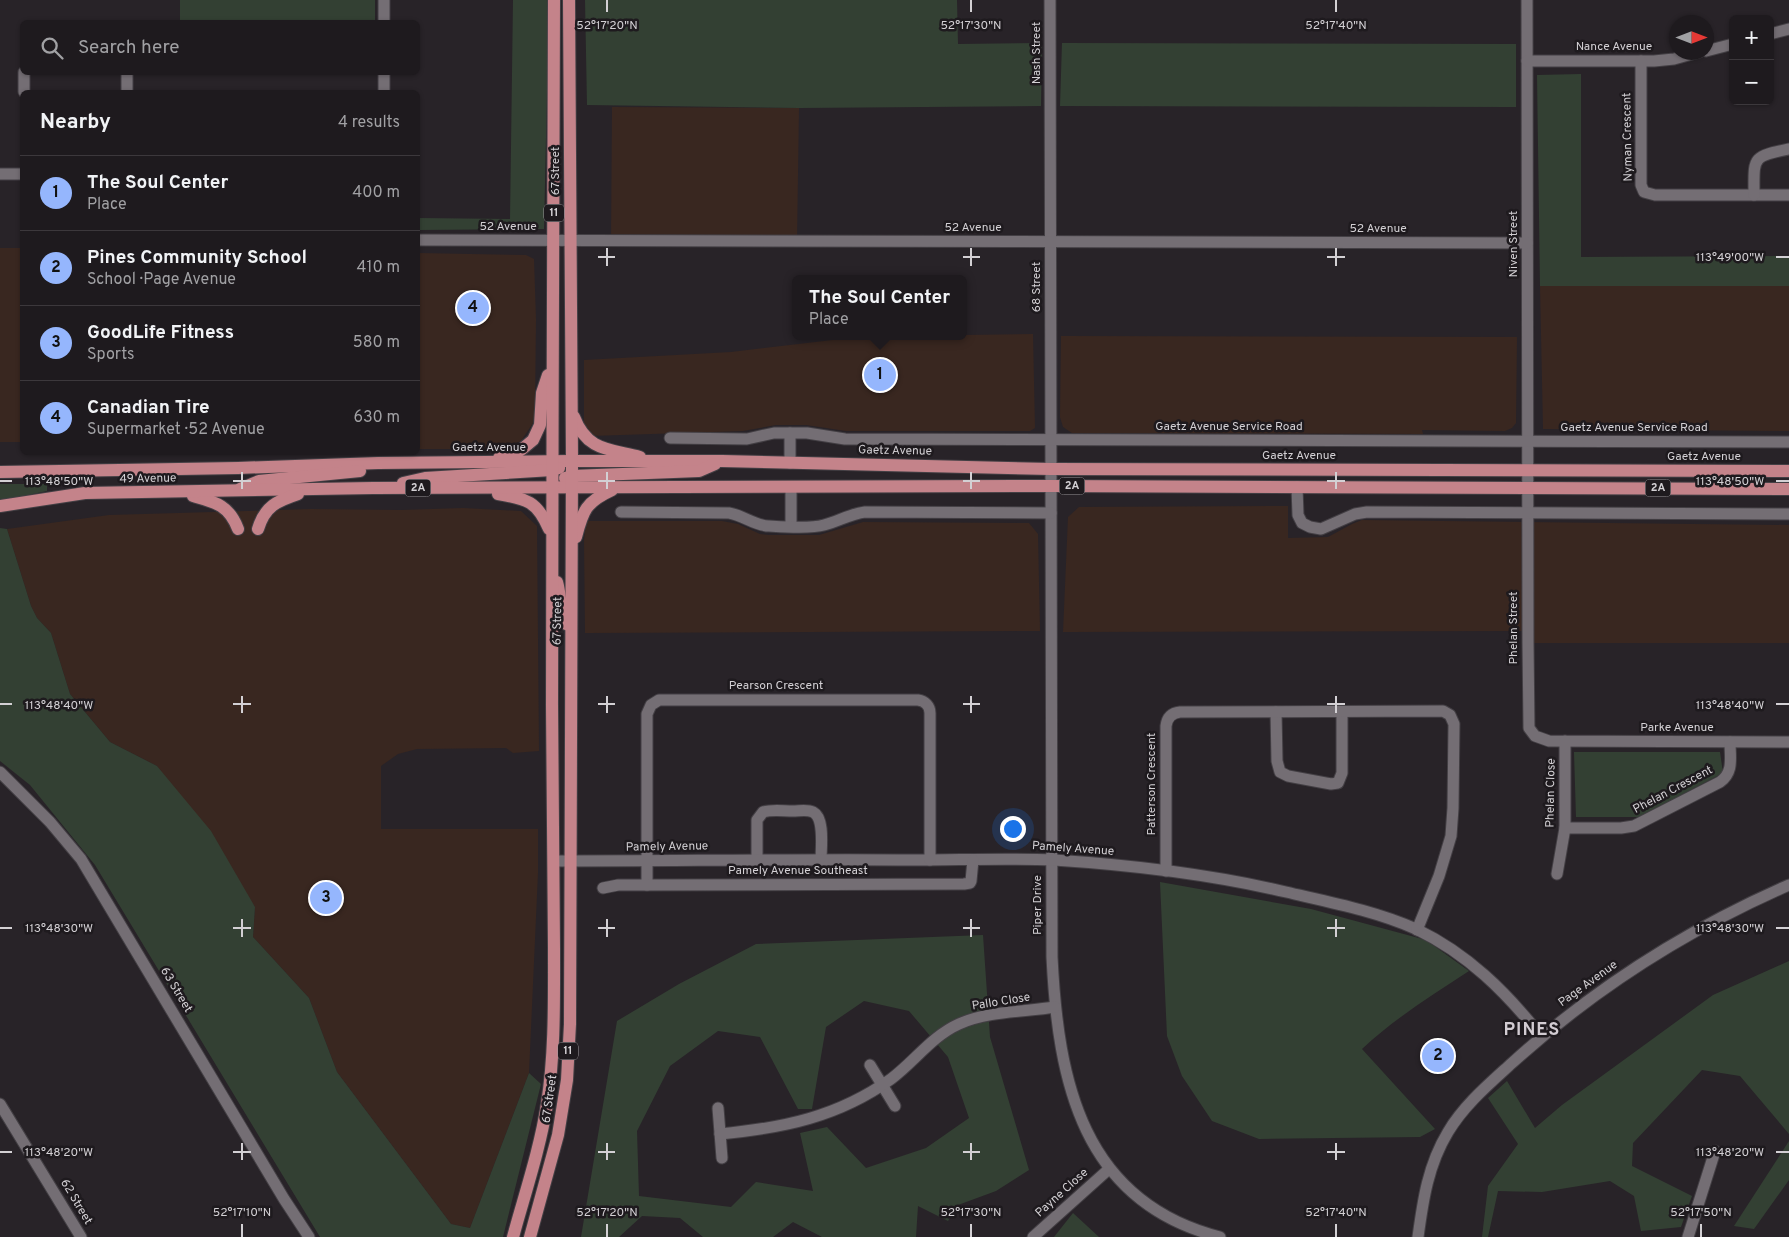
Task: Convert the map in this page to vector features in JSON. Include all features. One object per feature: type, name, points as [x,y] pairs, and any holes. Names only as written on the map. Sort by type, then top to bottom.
[{"type":"main road","name":"67 Street","points":[[513,1237],[536,1151],[548,1096],[554,1015],[552,365],[554,0]]},
{"type":"main road","name":"67 Street","points":[[530,1237],[558,1135],[567,1080],[570,1024],[572,409],[569,0]]},
{"type":"main road","points":[[490,461],[521,450],[533,440],[540,425],[542,394],[552,365]]},
{"type":"main road","points":[[572,409],[581,431],[592,444],[662,462]]},
{"type":"main road","name":"Gaetz Avenue","points":[[0,472],[490,461],[552,466]]},
{"type":"main road","points":[[373,488],[425,478],[552,466],[572,461]]},
{"type":"main road","name":"Gaetz Avenue","points":[[572,461],[722,461],[1051,469],[1789,471]]},
{"type":"main road","points":[[552,488],[561,480],[572,482],[699,471],[722,461]]},
{"type":"main road","points":[[238,491],[259,481],[364,471],[378,463]]},
{"type":"main road","name":"2A","points":[[572,482],[617,488],[1051,486],[1789,488]]},
{"type":"main road","name":"2A","points":[[238,491],[373,488],[552,488]]},
{"type":"main road","points":[[463,488],[514,496],[532,504],[542,514],[552,536]]},
{"type":"main road","points":[[572,554],[584,510],[596,497],[617,488]]},
{"type":"main road","points":[[258,529],[271,506],[284,499],[310,490]]},
{"type":"main road","name":"49 Avenue","points":[[0,506],[85,493],[238,491]]},
{"type":"main road","points":[[181,492],[222,506],[232,516],[238,528]]},
{"type":"main road","points":[[553,568],[560,592],[563,620],[571,626]]},
{"type":"main road","points":[[553,630],[558,632],[563,643],[564,697],[571,723]]},
{"type":"street","points":[[384,0],[384,20]]},
{"type":"street","name":"Nash Street","points":[[1050,0],[1051,106]]},
{"type":"street","name":"Niven Street","points":[[1527,0],[1528,488]]},
{"type":"street","points":[[1774,33],[1789,29]]},
{"type":"street","points":[[1714,49],[1729,45]]},
{"type":"street","name":"Nance Avenue","points":[[1527,61],[1669,59]]},
{"type":"street","name":"Nyman Crescent","points":[[1641,61],[1641,185],[1644,192],[1654,195],[1789,195]]},
{"type":"street","points":[[24,75],[24,90]]},
{"type":"street","points":[[127,75],[127,90]]},
{"type":"street","points":[[384,75],[384,90]]},
{"type":"street","name":"68 Street","points":[[1051,106],[1051,469]]},
{"type":"street","points":[[1754,195],[1754,168],[1757,160],[1766,154],[1789,149]]},
{"type":"street","points":[[0,174],[20,174]]},
{"type":"street","name":"52 Avenue","points":[[420,240],[1528,243]]},
{"type":"street","name":"Gaetz Avenue Service Road","points":[[670,438],[747,439],[774,433],[790,433],[813,434],[845,439],[1789,442]]},
{"type":"street","points":[[790,433],[790,463]]},
{"type":"street","name":"Piper Drive","points":[[1051,469],[1052,957],[1055,1007],[1062,1053],[1072,1095],[1086,1131],[1109,1169],[1132,1192],[1157,1212],[1187,1226],[1220,1237]]},
{"type":"street","points":[[791,487],[791,526]]},
{"type":"street","points":[[1297,487],[1297,509],[1300,520],[1306,525],[1318,529],[1325,528],[1348,516],[1361,513],[1789,514]]},
{"type":"street","name":"Phelan Street","points":[[1528,488],[1529,728],[1539,739],[1565,741]]},
{"type":"street","points":[[621,512],[729,513],[764,526],[824,525],[850,515],[866,512],[1051,513]]},
{"type":"street","name":"Pearson Crescent","points":[[647,885],[648,711],[651,704],[659,700],[918,700],[924,702],[930,714],[930,860]]},
{"type":"street","name":"Patterson Crescent","points":[[1166,871],[1166,726],[1170,716],[1180,712],[1443,711],[1450,715],[1453,720],[1453,808],[1450,836],[1439,876],[1417,930]]},
{"type":"street","points":[[1276,712],[1277,761],[1280,772],[1288,776],[1331,784],[1338,783],[1342,773],[1342,712]]},
{"type":"street","name":"Parke Avenue","points":[[1565,741],[1789,742]]},
{"type":"street","name":"Phelan Close","points":[[1557,874],[1565,828],[1565,741]]},
{"type":"street","name":"Phelan Crescent","points":[[1565,828],[1634,826],[1720,782],[1726,777],[1730,768],[1730,742]]},
{"type":"street","name":"63 Street","points":[[0,772],[50,822],[81,858],[284,1199],[309,1237]]},
{"type":"street","points":[[757,860],[757,820],[762,812],[770,810],[808,811],[815,813],[821,824],[821,860]]},
{"type":"street","name":"Pamely Avenue Southeast","points":[[603,888],[618,885],[964,884],[971,881],[973,860]]},
{"type":"street","name":"Pamely Avenue","points":[[554,861],[1052,860],[1166,871],[1264,887],[1372,914],[1417,930],[1464,957],[1487,976],[1508,996],[1541,1036]]},
{"type":"street","name":"Page Avenue","points":[[1418,1237],[1427,1179],[1448,1132],[1475,1097],[1541,1036],[1642,961],[1740,907],[1789,885]]},
{"type":"street","name":"Pallo Close","points":[[720,1134],[773,1128],[803,1122],[845,1106],[882,1085],[939,1036],[960,1024],[986,1016],[1055,1007]]},
{"type":"street","points":[[870,1065],[895,1106]]},
{"type":"street","name":"62 Street","points":[[0,1104],[81,1237]]},
{"type":"street","points":[[718,1108],[722,1158]]},
{"type":"street","points":[[1688,1237],[1715,1150]]},
{"type":"street","name":"Payne Close","points":[[1033,1237],[1109,1169]]},
{"type":"shaded area","points":[[612,107],[799,108],[797,241],[611,241]]},
{"type":"shaded area","points":[[0,248],[20,248],[20,442],[0,442]]},
{"type":"shaded area","points":[[420,253],[526,255],[534,259],[536,319],[535,410],[533,423],[521,441],[506,447],[485,449],[420,449]]},
{"type":"shaded area","points":[[1540,286],[1789,286],[1789,431],[1543,429]]},
{"type":"shaded area","points":[[1033,334],[1035,428],[1030,431],[846,431],[806,425],[776,425],[743,431],[591,436],[584,424],[584,360],[731,352],[833,340],[967,340],[967,335]]},
{"type":"shaded area","points":[[1061,336],[1517,337],[1516,423],[1512,428],[1505,431],[1422,430],[1423,434],[1072,433],[1063,427],[1060,417]]},
{"type":"shaded area","points":[[1288,506],[1288,538],[1328,537],[1362,520],[1789,525],[1789,643],[1528,643],[1527,631],[1063,632],[1068,517],[1079,507]]},
{"type":"shaded area","points":[[463,508],[521,511],[537,526],[539,751],[513,753],[506,748],[417,749],[398,754],[381,766],[381,829],[538,829],[538,873],[529,1073],[470,1228],[451,1224],[337,1072],[309,998],[253,937],[255,907],[157,766],[110,742],[70,694],[51,633],[37,618],[31,606],[7,529],[109,515],[311,509],[401,510]]},
{"type":"shaded area","points":[[586,521],[722,521],[738,524],[760,534],[769,535],[819,535],[863,522],[1029,523],[1038,534],[1040,631],[585,633],[584,541]]},
{"type":"green space","points":[[180,0],[375,0],[375,20],[180,20]]},
{"type":"green space","points":[[513,0],[549,0],[544,229],[420,230],[420,218],[510,219]]},
{"type":"green space","points":[[585,0],[957,0],[958,44],[1042,43],[1041,106],[799,108],[587,105]]},
{"type":"green space","points":[[1062,43],[1516,44],[1516,107],[1060,106]]},
{"type":"green space","points":[[1581,74],[1581,257],[1789,256],[1789,286],[1540,286],[1537,75]]},
{"type":"green space","points":[[0,484],[47,484],[47,491],[0,501]]},
{"type":"green space","points":[[0,528],[7,529],[31,606],[37,618],[51,633],[70,694],[110,742],[157,766],[211,831],[255,907],[253,937],[309,998],[337,1072],[451,1224],[470,1228],[529,1073],[541,1084],[503,1237],[320,1237],[95,865],[30,785],[0,761]]},
{"type":"green space","points":[[1574,752],[1720,752],[1723,773],[1640,817],[1576,817]]},
{"type":"green space","points":[[1160,882],[1311,909],[1426,940],[1469,971],[1400,1017],[1362,1049],[1435,1129],[1420,1137],[1259,1139],[1212,1121],[1182,1076],[1167,1036]]},
{"type":"green space","points":[[983,935],[990,1037],[1029,1170],[996,1191],[958,1205],[948,1221],[918,1206],[916,1237],[822,1237],[793,1222],[773,1237],[703,1237],[680,1218],[642,1216],[619,1237],[581,1237],[617,1021],[679,984],[756,944]],"holes":[[[864,1001],[909,1011],[948,1057],[969,1118],[926,1148],[866,1168],[827,1127],[800,1133],[813,1191],[756,1182],[731,1207],[639,1196],[637,1131],[670,1066],[718,1031],[760,1037],[798,1109],[812,1109],[826,1027]]]},
{"type":"green space","points":[[1789,961],[1789,1134],[1740,1076],[1702,1070],[1633,1143],[1632,1166],[1692,1196],[1681,1227],[1641,1231],[1634,1196],[1610,1181],[1542,1192],[1498,1191],[1488,1237],[1482,1237],[1488,1186],[1518,1144],[1488,1098],[1507,1081],[1535,1128],[1562,1105],[1713,995]]},
{"type":"green space","points":[[1789,1141],[1789,1180],[1754,1229],[1734,1226]]},
{"type":"green space","points":[[1073,1213],[1099,1237],[1054,1237]]},
{"type":"place","name":"Canadian Tire","points":[[473,308]]},
{"type":"place","name":"The Soul Center","points":[[880,375]]},
{"type":"place","name":"GoodLife Fitness","points":[[326,898]]},
{"type":"place","name":"Pines Community School","points":[[1438,1056]]},
{"type":"district","name":"PINES","points":[[1532,1030]]}]
